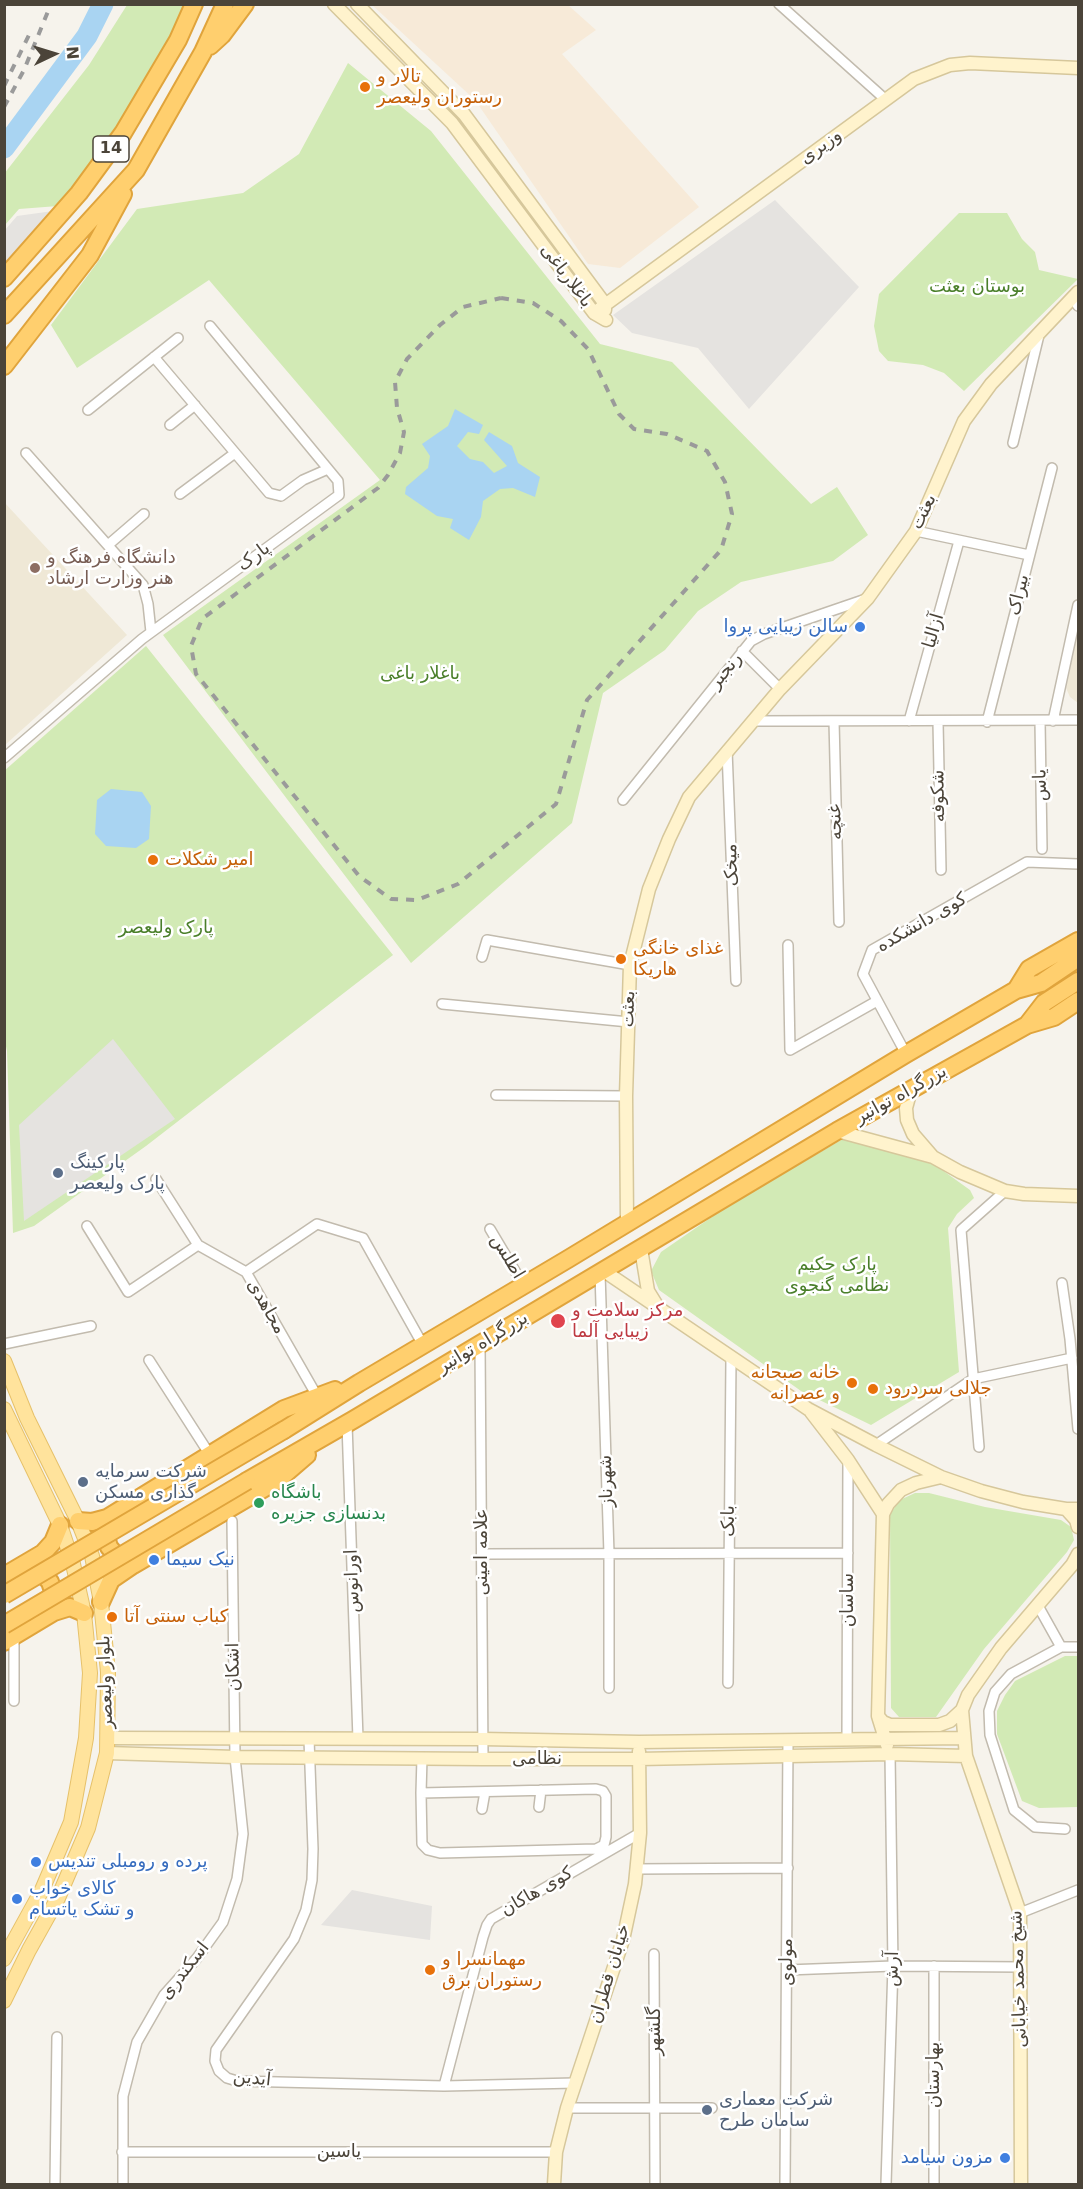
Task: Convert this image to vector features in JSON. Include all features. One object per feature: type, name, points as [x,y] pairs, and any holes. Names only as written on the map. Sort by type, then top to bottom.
[{"type":"highway","name":"14","points":[[4,278],[79,194],[123,133],[178,40],[194,4]]},
{"type":"highway","points":[[4,366],[90,255],[202,52],[225,4]]},
{"type":"highway","points":[[202,52],[222,34],[245,4]]},
{"type":"highway","points":[[4,315],[136,170]]},
{"type":"highway","points":[[1016,990],[1029,969],[1078,941]]},
{"type":"highway","name":"بزرگراه توانیر","points":[[4,1595],[284,1430],[906,1054],[1016,990],[1041,983],[1078,958]]},
{"type":"highway","name":"بزرگراه توانیر","points":[[8,1634],[247,1481],[837,1131],[1027,1025],[1044,1003],[1078,981]]},
{"type":"highway","points":[[1027,1025],[1054,1017],[1078,1001]]},
{"type":"highway","points":[[78,1521],[92,1522],[107,1518],[284,1409],[359,1383]]},
{"type":"highway","points":[[101,1602],[111,1580],[278,1480],[343,1426]]},
{"type":"highway","points":[[107,1518],[105,1533],[109,1547],[119,1559],[133,1565]]},
{"type":"highway","points":[[4,1576],[43,1553],[54,1542],[60,1525]]},
{"type":"highway","points":[[26,1563],[40,1570],[51,1582],[55,1597],[54,1612]]},
{"type":"highway","points":[[8,1634],[54,1612],[70,1607],[84,1613]]},
{"type":"main road","name":"باغلارباغی","points":[[334,4],[452,123],[594,313],[606,320],[605,304],[464,114],[357,4]]},
{"type":"main road","name":"وزیری","points":[[605,304],[914,79],[950,65],[970,63],[1078,68]]},
{"type":"main road","points":[[452,123],[464,114]]},
{"type":"main road","name":"بعثت","points":[[627,1222],[626,1096],[630,965],[649,889],[689,797],[780,689],[868,598],[916,531],[963,421],[991,384],[1076,299]]},
{"type":"main road","points":[[910,1089],[906,1108],[907,1120],[913,1134],[933,1157]]},
{"type":"main road","points":[[837,1131],[933,1157],[960,1173],[1005,1191],[1078,1196]]},
{"type":"main road","points":[[641,1249],[648,1291],[658,1307]]},
{"type":"main road","points":[[602,1272],[658,1307],[731,1359],[808,1409],[941,1477],[1013,1500],[1072,1509],[1078,1527]]},
{"type":"main road","name":"بلوار ولیعصر","points":[[4,1361],[27,1418],[78,1521],[92,1556],[101,1602],[108,1672],[107,1753],[88,1828],[58,1898],[4,2001]]},
{"type":"main road","name":"بلوار ولیعصر","points":[[4,1409],[60,1525],[73,1564],[84,1613],[90,1673],[86,1737],[71,1822],[42,1890],[4,1959]]},
{"type":"main road","points":[[808,1409],[848,1460],[882,1514]]},
{"type":"main road","points":[[890,1754],[878,1716],[882,1514],[901,1490],[916,1483],[941,1477]]},
{"type":"main road","points":[[878,1716],[890,1725],[939,1725],[950,1721],[962,1710],[968,1695],[1001,1648],[1076,1559]]},
{"type":"main road","name":"شیخ محمد خیابانی","points":[[962,1710],[966,1756],[1020,1913],[1021,2184]]},
{"type":"main road","name":"نظامی","points":[[108,1738],[483,1739],[639,1742],[963,1737]]},
{"type":"main road","points":[[364,1739],[371,1757]]},
{"type":"main road","name":"خیابان قطران","points":[[554,2184],[556,2152],[567,2108],[623,1940],[635,1884],[640,1833],[639,1742]]},
{"type":"main road","name":"نظامی","points":[[107,1753],[483,1759],[639,1759],[890,1754],[966,1756]]},
{"type":"main road","points":[[57,1856],[74,1861]]},
{"type":"street","points":[[779,4],[886,100]]},
{"type":"street","name":"پارک","points":[[4,758],[151,632],[339,495],[338,481],[210,326]]},
{"type":"street","points":[[1013,443],[1040,333]]},
{"type":"street","points":[[88,410],[178,338]]},
{"type":"street","points":[[154,357],[269,493],[280,496],[303,480],[328,469]]},
{"type":"street","points":[[170,424],[195,405]]},
{"type":"street","points":[[26,453],[143,585],[151,632]]},
{"type":"street","points":[[180,494],[235,453]]},
{"type":"street","name":"بیراک","points":[[987,722],[1052,468]]},
{"type":"street","points":[[108,544],[144,514]]},
{"type":"street","points":[[916,531],[1029,555]]},
{"type":"street","name":"آزالیا","points":[[909,721],[960,541]]},
{"type":"street","name":"رنجبر","points":[[624,800],[751,641],[764,634],[868,598]]},
{"type":"street","points":[[1053,721],[1078,605]]},
{"type":"street","points":[[742,651],[780,689]]},
{"type":"street","points":[[752,722],[1078,720]]},
{"type":"street","name":"غنچه","points":[[834,721],[839,922]]},
{"type":"street","name":"یاس","points":[[1040,721],[1042,849]]},
{"type":"street","name":"شکوفه","points":[[938,722],[941,870]]},
{"type":"street","name":"میخک","points":[[727,750],[736,981]]},
{"type":"street","name":"کوی دانشکده","points":[[906,1054],[863,974],[872,950],[1027,862],[1078,864]]},
{"type":"street","points":[[483,957],[487,940],[630,965]]},
{"type":"street","points":[[788,945],[790,1050],[877,1001]]},
{"type":"street","points":[[442,1004],[629,1022]]},
{"type":"street","points":[[496,1095],[626,1096]]},
{"type":"street","name":"مجاهدی","points":[[156,1179],[198,1245],[246,1272],[317,1396]]},
{"type":"street","points":[[979,1447],[961,1230],[1005,1191]]},
{"type":"street","points":[[246,1272],[317,1224],[363,1238],[423,1345]]},
{"type":"street","points":[[87,1226],[128,1292],[198,1245]]},
{"type":"street","name":"اطلس","points":[[490,1229],[524,1286]]},
{"type":"street","name":"شهرناز","points":[[602,1272],[609,1554],[609,1688]]},
{"type":"street","points":[[1062,1283],[1078,1429]]},
{"type":"street","points":[[4,1344],[91,1326]]},
{"type":"street","name":"علامه امینی","points":[[480,1344],[483,1759]]},
{"type":"street","points":[[876,1445],[973,1379],[1072,1358]]},
{"type":"street","name":"بابک","points":[[728,1683],[731,1359]]},
{"type":"street","points":[[149,1360],[210,1455]]},
{"type":"street","name":"اورانوس","points":[[343,1426],[364,1739]]},
{"type":"street","name":"ساسان","points":[[847,1740],[848,1460]]},
{"type":"street","name":"اشکان","points":[[232,1521],[236,1756]]},
{"type":"street","points":[[483,1554],[848,1553]]},
{"type":"street","points":[[1038,1604],[1062,1647]]},
{"type":"street","points":[[8,1634],[14,1701]]},
{"type":"street","points":[[1065,1829],[1035,1827],[1014,1809],[990,1735],[989,1711],[995,1692],[1011,1674],[1062,1647],[1078,1647]]},
{"type":"street","name":"آیدین","points":[[309,1739],[313,1849],[312,1880],[306,1910],[294,1939],[216,2050],[215,2061],[219,2071],[227,2078],[237,2081],[444,2086],[575,2083]]},
{"type":"street","name":"مولوی","points":[[785,2184],[788,1740]]},
{"type":"street","name":"آرش","points":[[886,2184],[893,1966],[890,1754]]},
{"type":"street","name":"اسکندری","points":[[123,2184],[123,2096],[137,2042],[164,1995],[197,1958],[223,1922],[237,1879],[243,1834],[236,1756]]},
{"type":"street","points":[[421,1793],[596,1789],[603,1791],[606,1796],[604,1845],[596,1850],[440,1853],[428,1850],[422,1844],[421,1793],[422,1758]]},
{"type":"street","points":[[539,1807],[541,1790]]},
{"type":"street","points":[[482,1809],[485,1792]]},
{"type":"street","name":"کوی هاکان","points":[[444,2086],[483,1937],[491,1919],[640,1833]]},
{"type":"street","points":[[636,1869],[788,1868]]},
{"type":"street","points":[[1020,1913],[1078,1890]]},
{"type":"street","name":"گلشهر","points":[[654,1954],[655,2184]]},
{"type":"street","points":[[787,1970],[893,1966],[1021,1966]]},
{"type":"street","name":"بهارستان","points":[[934,1966],[934,2184]]},
{"type":"street","points":[[55,2184],[57,2037]]},
{"type":"street","points":[[567,2108],[712,2108]]},
{"type":"street","name":"یاسین","points":[[122,2152],[556,2152]]},
{"type":"shaded area","points":[[372,5],[568,5],[596,30],[562,54],[699,207],[620,268],[588,264],[475,100]]},
{"type":"shaded area","points":[[775,200],[859,287],[749,409],[698,348],[632,333],[613,315]]},
{"type":"shaded area","points":[[53,211],[5,264],[5,230],[17,216]]},
{"type":"shaded area","name":"دانشگاه فرهنگ و هنر وزارت ارشاد","points":[[4,502],[127,635],[5,745],[4,745]]},
{"type":"shaded area","points":[[1078,630],[1078,703],[1070,697],[1066,688]]},
{"type":"shaded area","name":"پارکینگ پارک ولیعصر","points":[[113,1039],[175,1119],[24,1221],[19,1125]]},
{"type":"shaded area","points":[[352,1890],[432,1906],[430,1940],[321,1925]]},
{"type":"green space","points":[[127,5],[188,5],[176,33],[122,123],[58,206],[19,209],[5,225],[4,174],[89,65]]},
{"type":"green space","name":"باغلار باغی","points":[[348,63],[431,131],[600,344],[672,362],[811,504],[837,487],[868,535],[833,561],[741,582],[698,611],[665,650],[603,693],[572,823],[411,963],[163,635],[380,480],[209,280],[77,368],[51,325],[137,209],[243,193],[299,154]]},
{"type":"green space","name":"بوستان بعثت","points":[[959,213],[1007,213],[1022,239],[1035,252],[1039,270],[1078,279],[964,391],[944,373],[923,365],[888,361],[879,351],[874,326],[879,294]]},
{"type":"green space","name":"پارک ولیعصر","points":[[146,646],[393,955],[146,1146],[34,1226],[13,1233],[7,1051],[4,1037],[4,771]]},
{"type":"green space","name":"پارک حکیم نظامی گنجوی","points":[[843,1139],[917,1152],[970,1190],[974,1198],[957,1214],[948,1228],[959,1372],[871,1425],[801,1391],[659,1290],[651,1271],[661,1252],[732,1203]]},
{"type":"green space","points":[[915,1493],[929,1493],[985,1507],[1061,1520],[1071,1527],[1074,1540],[1067,1552],[984,1649],[936,1717],[899,1717],[891,1708],[890,1514],[900,1500]]},
{"type":"green space","points":[[1065,1656],[1078,1656],[1078,1807],[1039,1808],[1022,1801],[997,1734],[997,1711],[1015,1681]]},
{"type":"water","points":[[455,409],[483,425],[479,434],[468,432],[457,446],[470,459],[483,462],[494,473],[507,466],[484,440],[489,432],[512,446],[518,463],[540,477],[535,497],[513,488],[500,489],[483,501],[481,517],[469,540],[450,528],[453,519],[437,516],[405,494],[406,487],[428,468],[430,456],[422,444],[448,426]]},
{"type":"water","points":[[111,789],[142,792],[151,806],[149,839],[136,848],[106,846],[95,834],[97,800]]},
{"type":"waterway","points":[[4,148],[87,36],[103,4]]},
{"type":"railway","points":[[4,107],[24,70],[51,4]]},
{"type":"railway","points":[[4,86],[32,29]]},
{"type":"railway","points":[[501,298],[533,303],[561,321],[588,349],[619,414],[634,429],[667,434],[707,451],[725,482],[732,514],[721,550],[587,700],[556,804],[458,884],[417,900],[391,899],[359,876],[196,674],[191,646],[202,619],[378,488],[400,453],[404,432],[397,408],[395,382],[407,359],[440,325],[463,307],[501,298]]},
{"type":"place","name":"تالار و رستوران ولیعصر","points":[[365,87]]},
{"type":"place","name":"دانشگاه فرهنگ و هنر وزارت ارشاد","points":[[35,568]]},
{"type":"place","name":"سالن زيبايى پروا","points":[[860,627]]},
{"type":"place","name":"امیر شکلات","points":[[153,860]]},
{"type":"place","name":"غذای خانگی هاریکا","points":[[621,959]]},
{"type":"place","name":"پارکینگ پارک ولیعصر","points":[[58,1173]]},
{"type":"place","name":"مرکز سلامت و زیبایی آلما","points":[[558,1321]]},
{"type":"place","name":"خانه صبحانه و عصرانه","points":[[852,1383]]},
{"type":"place","name":"جلالی سردرود","points":[[873,1389]]},
{"type":"place","name":"شرکت سرمایه گذاری مسکن","points":[[83,1482]]},
{"type":"place","name":"باشگاه بدنسازی جزیره","points":[[259,1503]]},
{"type":"place","name":"نیک سیما","points":[[154,1560]]},
{"type":"place","name":"کباب سنتی آتا","points":[[112,1617]]},
{"type":"place","name":"پرده و رومبلی تندیس","points":[[36,1862]]},
{"type":"place","name":"کالای خواب و تشک یاتسام","points":[[17,1899]]},
{"type":"place","name":"مهمانسرا و رستوران برق","points":[[430,1970]]},
{"type":"place","name":"شرکت معماری سامان طرح","points":[[707,2110]]},
{"type":"place","name":"مزون سیامد","points":[[1005,2158]]}]
